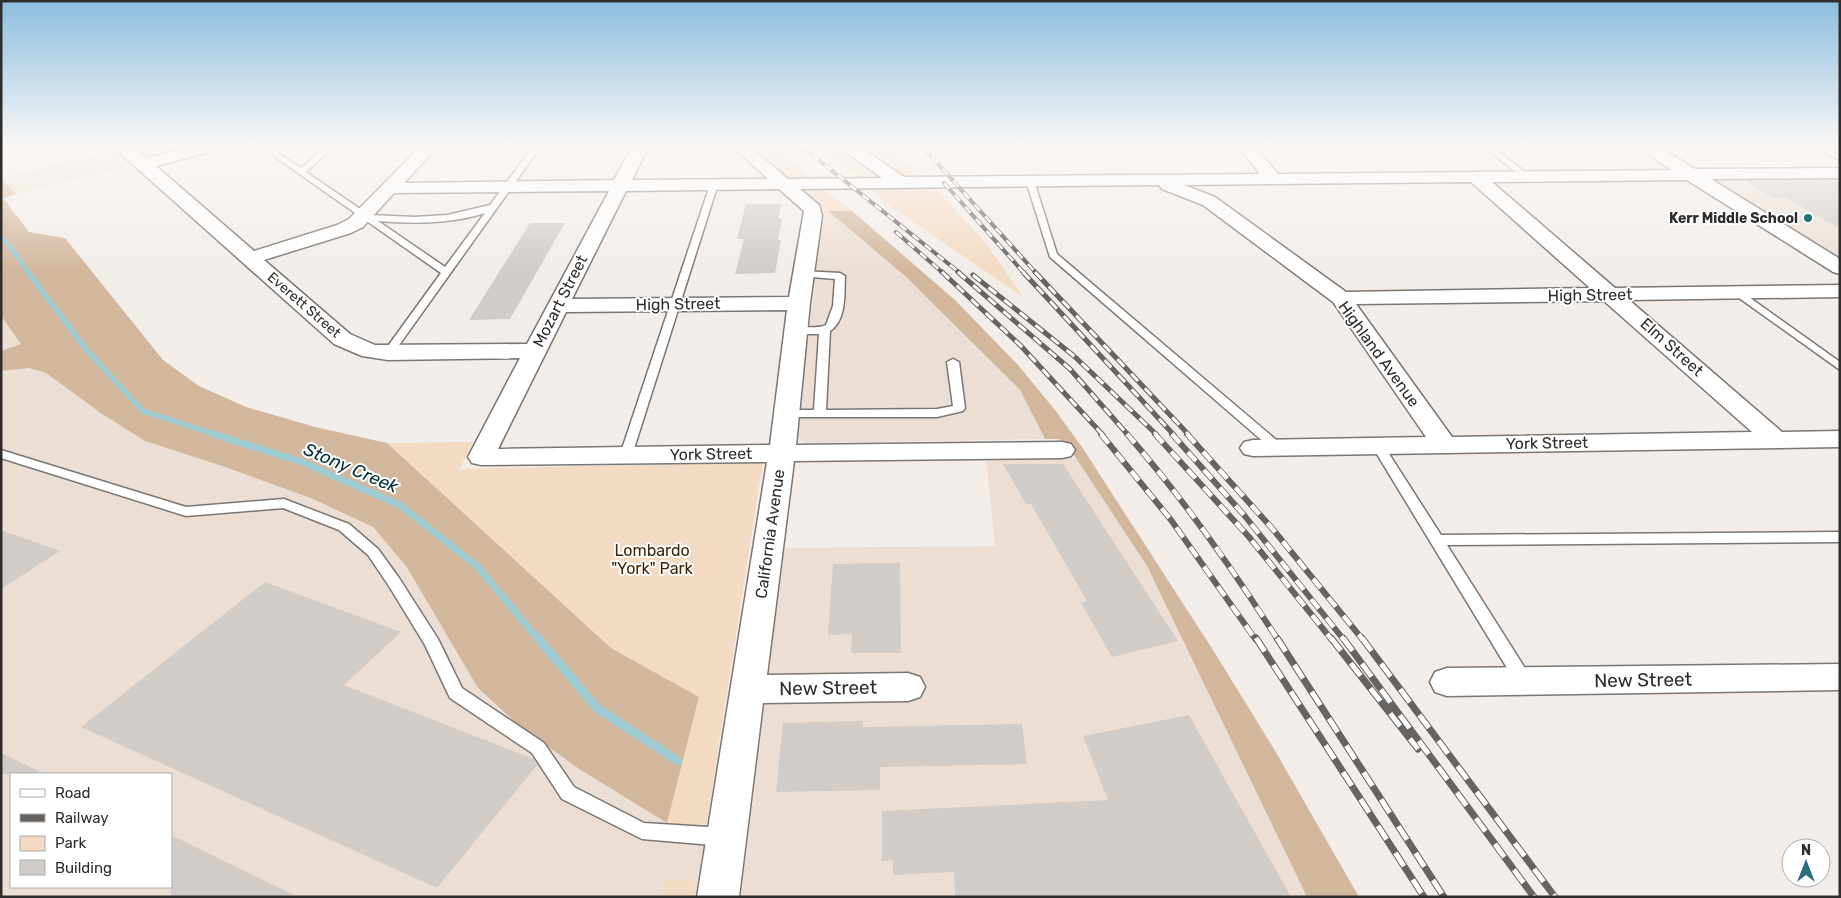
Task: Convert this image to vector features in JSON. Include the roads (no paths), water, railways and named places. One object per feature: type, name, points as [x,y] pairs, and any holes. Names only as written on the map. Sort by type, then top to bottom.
[{"type":"street","name":"Everett Street","points":[[170,187],[342,339],[370,351],[388,353],[533,351]]},
{"type":"street","points":[[250,258],[344,229],[363,216],[391,188],[455,187]]},
{"type":"street","name":"Mozart Street","points":[[481,458],[533,351],[619,187]]},
{"type":"street","name":"California Avenue","points":[[718,897],[782,453],[812,209],[785,187]]},
{"type":"street","name":"Highland Avenue","points":[[1173,187],[1209,201],[1341,298],[1444,445]]},
{"type":"street","points":[[1209,201],[1225,187]]},
{"type":"street","name":"Elm Street","points":[[1488,187],[1613,295],[1776,440]]},
{"type":"street","points":[[1711,187],[1840,268]]},
{"type":"street","name":"High Street","points":[[1341,298],[1840,291]]},
{"type":"street","name":"High Street","points":[[557,306],[799,303]]},
{"type":"street","name":"York Street","points":[[1265,448],[1840,439]]},
{"type":"street","name":"York Street","points":[[481,458],[1062,450]]},
{"type":"street","name":"New Street","points":[[1447,682],[1840,677]]},
{"type":"street","name":"New Street","points":[[748,689],[908,687]]},
{"type":"lane","points":[[322,187],[446,272]]},
{"type":"lane","points":[[388,353],[507,187]]},
{"type":"lane","points":[[626,455],[713,187]]},
{"type":"lane","points":[[1032,187],[1053,255],[1265,448]]},
{"type":"lane","points":[[363,216],[401,220],[430,219],[469,215],[493,207]]},
{"type":"lane","points":[[796,331],[825,330],[834,322],[840,276],[804,274]]},
{"type":"lane","points":[[1739,293],[1840,367]]},
{"type":"lane","points":[[820,414],[825,330]]},
{"type":"lane","points":[[786,414],[937,413],[959,408],[953,362]]},
{"type":"lane","points":[[1378,446],[1524,681]]},
{"type":"lane","points":[[1,454],[186,512],[284,503],[344,527],[373,552],[394,582],[432,643],[456,693],[538,748],[568,793],[642,831],[726,838]]},
{"type":"lane","points":[[1436,540],[1840,537]]},
{"type":"waterway","name":"Stony Creek","points":[[1,235],[29,273]]},
{"type":"waterway","name":"Stony Creek","points":[[28,272],[86,349],[143,411],[217,435]]},
{"type":"waterway","name":"Stony Creek","points":[[213,434],[302,462],[400,505],[477,566],[539,640]]},
{"type":"waterway","name":"Stony Creek","points":[[538,638],[597,708],[678,761]]},
{"type":"railway","points":[[852,187],[960,273]]},
{"type":"railway","points":[[947,187],[1024,273]]},
{"type":"railway","points":[[959,187],[1036,273]]},
{"type":"railway","points":[[896,232],[943,273]]},
{"type":"railway","points":[[942,272],[1020,345],[1103,435]]},
{"type":"railway","points":[[958,272],[1070,369],[1128,435]]},
{"type":"railway","points":[[1023,272],[1174,435]]},
{"type":"railway","points":[[1035,272],[1189,435]]},
{"type":"railway","points":[[973,275],[1074,356],[1157,435]]},
{"type":"railway","points":[[1101,434],[1171,520],[1256,640]]},
{"type":"railway","points":[[1127,434],[1168,483],[1206,534],[1278,640]]},
{"type":"railway","points":[[1155,434],[1249,537],[1332,640]]},
{"type":"railway","points":[[1172,434],[1244,515],[1344,640]]},
{"type":"railway","points":[[1187,434],[1271,527],[1363,640]]},
{"type":"railway","points":[[1256,638],[1424,897]]},
{"type":"railway","points":[[1277,638],[1444,897]]},
{"type":"railway","points":[[1331,638],[1418,749]]},
{"type":"railway","points":[[1343,638],[1534,897]]},
{"type":"railway","points":[[1362,638],[1555,897]]},
{"type":"place","name":"Kerr Middle School","points":[[1808,218]]},
{"type":"park label","name":"Lombardo \"York\" Park","points":[[652,559]]}]
